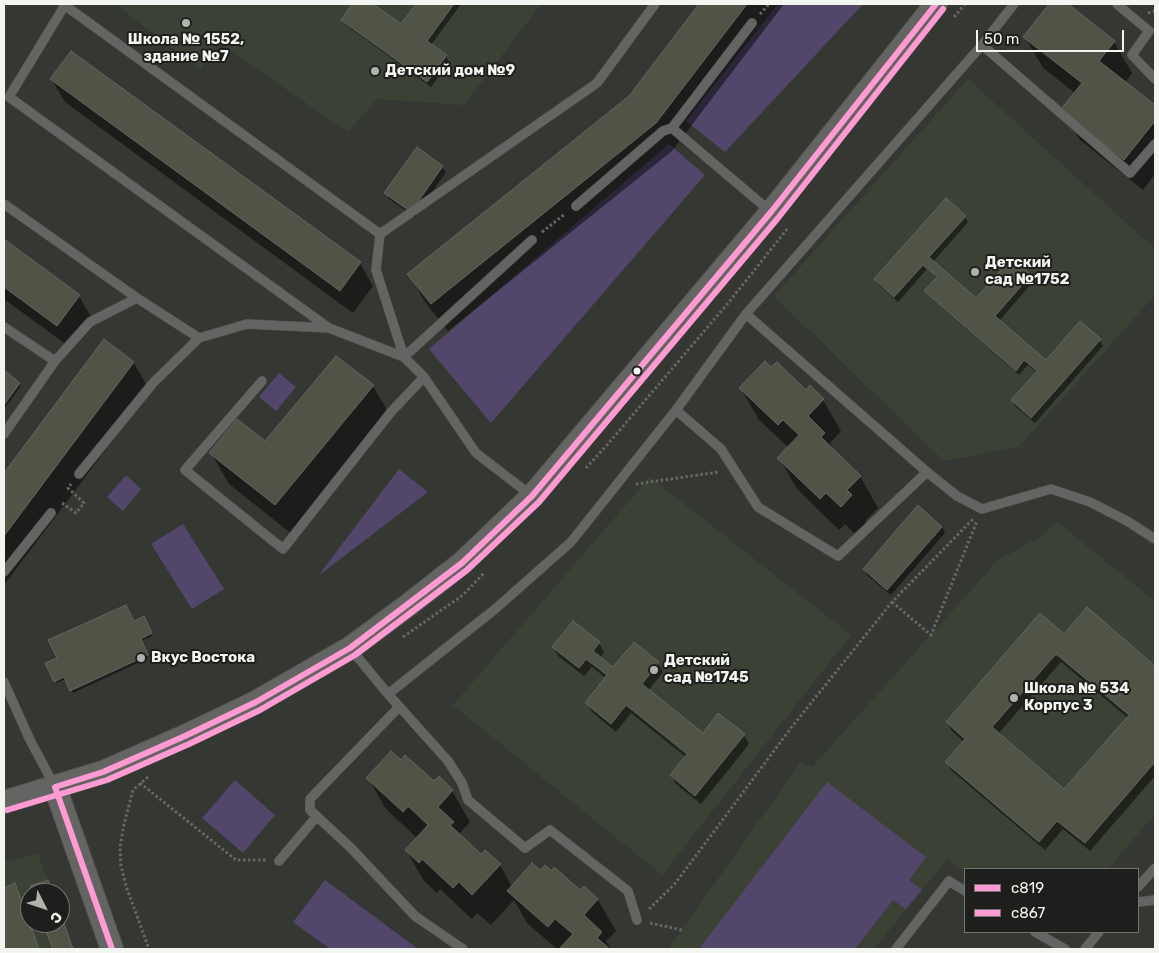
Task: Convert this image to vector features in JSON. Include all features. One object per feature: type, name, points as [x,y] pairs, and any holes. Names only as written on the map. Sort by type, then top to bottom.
[{"type":"street","points":[[4,802],[103,772],[256,702],[350,648],[462,563],[532,496],[772,212],[936,4]]},
{"type":"street","points":[[55,787],[112,949]]},
{"type":"lane","points":[[404,357],[376,270],[380,234],[597,83],[655,4]]},
{"type":"lane","points":[[388,694],[494,610],[564,548],[616,487],[676,410],[746,314],[982,45],[1014,4]]},
{"type":"lane","points":[[1117,4],[1149,31],[1132,56],[1155,80]]},
{"type":"lane","points":[[380,234],[64,5],[9,98],[329,328],[404,357],[424,377],[476,453],[532,496]]},
{"type":"lane","points":[[576,206],[663,131],[672,128],[752,24]]},
{"type":"lane","points":[[982,45],[1130,173],[1155,144]]},
{"type":"lane","points":[[672,128],[772,212]]},
{"type":"lane","points":[[4,204],[136,298],[199,338]]},
{"type":"lane","points":[[404,357],[532,240]]},
{"type":"lane","points":[[4,434],[55,361],[90,322],[136,298]]},
{"type":"lane","points":[[746,314],[957,496],[982,509],[1051,489],[1090,502],[1155,538]]},
{"type":"lane","points":[[79,474],[153,383],[199,338],[247,324],[329,328]]},
{"type":"lane","points":[[4,327],[55,361]]},
{"type":"lane","points":[[262,380],[186,470],[283,549],[391,412],[424,377]]},
{"type":"lane","points":[[676,410],[721,449],[758,507],[838,556],[927,472]]},
{"type":"lane","points":[[4,572],[51,512]]},
{"type":"lane","points":[[350,648],[399,707],[448,761],[462,783],[468,800],[525,848],[550,830],[628,891],[637,920]]},
{"type":"lane","points":[[4,682],[30,740],[55,787]]},
{"type":"lane","points":[[399,707],[310,799],[310,810],[351,848],[415,916],[463,949]]},
{"type":"lane","points":[[279,861],[317,816]]},
{"type":"lane","points":[[1139,886],[1155,868]]},
{"type":"lane","points":[[896,949],[950,881],[964,890]]},
{"type":"lane","points":[[1139,902],[1155,900]]},
{"type":"lane","points":[[1038,933],[1065,949]]},
{"type":"lane","points":[[1085,949],[1099,933]]},
{"type":"path","points":[[532,240],[576,206]]},
{"type":"path","points":[[616,487],[735,470]]},
{"type":"path","points":[[51,512],[59,501],[76,513],[84,503],[68,488],[79,474]]},
{"type":"path","points":[[637,920],[674,885],[790,728],[892,602],[982,509]]},
{"type":"path","points":[[892,602],[931,635],[982,509]]},
{"type":"path","points":[[140,782],[236,860],[279,861]]},
{"type":"path","points":[[637,920],[682,930]]},
{"type":"shaded area","name":"Детский дом №9","points":[[115,4],[541,4],[464,105],[377,99],[348,132],[219,43],[200,69]]},
{"type":"shaded area","points":[[778,4],[863,4],[725,152],[686,121]]},
{"type":"shaded area","name":"Детский сад №1752","points":[[968,79],[1155,249],[1155,295],[1019,447],[944,461],[774,296]]},
{"type":"shaded area","points":[[669,144],[705,175],[491,423],[429,349]]},
{"type":"shaded area","points":[[279,373],[296,387],[276,411],[259,397]]},
{"type":"shaded area","points":[[399,469],[428,492],[318,576]]},
{"type":"shaded area","points":[[126,475],[141,489],[123,511],[107,497]]},
{"type":"shaded area","name":"Детский сад №1745","points":[[650,477],[851,635],[662,875],[453,705]]},
{"type":"shaded area","name":"Школа № 534 Корпус 3","points":[[1056,521],[1155,601],[1155,814],[1109,868],[964,868],[964,871],[947,859],[874,949],[668,949],[801,762],[812,767],[998,560],[1045,534]]},
{"type":"shaded area","points":[[183,524],[224,589],[192,609],[151,544]]},
{"type":"shaded area","points":[[235,780],[275,815],[243,853],[202,818]]},
{"type":"shaded area","points":[[827,782],[926,857],[909,880],[922,890],[906,909],[893,900],[855,949],[699,949]]},
{"type":"shaded area","points":[[38,854],[48,883],[20,883],[20,933],[66,933],[71,949],[4,949],[4,862]]},
{"type":"shaded area","points":[[325,880],[418,949],[330,949],[293,922]]},
{"type":"building","points":[[352,4],[373,4],[401,24],[416,4],[454,4],[427,41],[447,55],[427,82],[341,20]]},
{"type":"building","points":[[699,4],[747,4],[656,123],[431,304],[407,274],[629,96]]},
{"type":"building","points":[[1049,4],[1068,4],[1115,41],[1099,61],[1155,105],[1155,121],[1124,160],[1061,109],[1082,83],[1023,37]]},
{"type":"building","points":[[71,51],[361,262],[340,291],[50,79]]},
{"type":"building","points":[[417,147],[443,166],[411,212],[384,193]]},
{"type":"building","points":[[946,198],[966,216],[929,257],[976,298],[1012,258],[1031,275],[995,316],[1046,360],[1080,321],[1101,339],[1031,418],[1011,400],[1037,371],[1024,360],[1016,371],[924,291],[937,277],[923,265],[894,297],[874,279]]},
{"type":"building","points":[[4,239],[80,295],[57,326],[4,287]]},
{"type":"building","points":[[104,339],[134,362],[4,536],[4,473]]},
{"type":"building","points":[[336,356],[374,385],[275,505],[209,453],[237,419],[265,441]]},
{"type":"building","points":[[765,361],[771,367],[777,362],[806,390],[810,385],[824,399],[808,416],[825,433],[821,437],[861,476],[847,490],[852,495],[841,507],[826,493],[820,499],[777,458],[799,435],[783,420],[778,425],[739,388]]},
{"type":"building","points":[[4,370],[20,383],[4,405]]},
{"type":"building","points":[[918,505],[942,527],[887,590],[863,569]]},
{"type":"building","points":[[126,605],[134,621],[144,616],[152,633],[141,639],[148,655],[70,691],[64,677],[54,682],[45,663],[57,658],[48,640]]},
{"type":"building","points":[[1087,607],[1155,666],[1155,762],[1085,843],[1057,821],[1039,842],[945,762],[965,739],[946,722],[1040,613],[1064,634]],"holes":[[[1056,654],[1129,715],[1064,789],[992,727]]]},
{"type":"building","points":[[573,621],[600,642],[593,651],[613,667],[634,642],[659,662],[642,684],[703,733],[718,713],[745,734],[695,796],[670,775],[687,754],[626,705],[611,724],[585,703],[607,675],[586,659],[579,668],[552,647]]},
{"type":"building","points":[[391,751],[401,760],[405,755],[434,781],[439,776],[453,790],[438,807],[454,822],[450,825],[481,854],[485,850],[501,864],[472,895],[459,882],[453,888],[422,859],[419,863],[405,850],[428,825],[408,806],[403,812],[366,778]]},
{"type":"building","points":[[532,863],[540,870],[545,865],[552,871],[554,867],[580,890],[584,886],[598,899],[584,915],[602,932],[597,938],[610,949],[559,949],[573,934],[555,919],[548,927],[507,891]]},
{"type":"building","points":[[15,883],[20,897],[20,933],[33,933],[39,949],[4,949],[4,888]]},
{"type":"building","points":[[47,933],[67,933],[73,949],[53,949]]},
{"type":"transit line","name":"с819","points":[[55,787],[103,772],[256,702],[350,648],[462,563],[532,496],[771,212],[936,4]]},
{"type":"transit line","name":"с867","points":[[7,810],[107,780],[260,710],[355,655],[467,570],[539,502],[778,218],[943,9]]},
{"type":"transit line","name":"с819","points":[[55,787],[112,949]]},
{"type":"place","name":"Школа № 1552, здание №7","points":[[186,23]]},
{"type":"place","name":"Детский дом №9","points":[[375,71]]},
{"type":"place","name":"Детский сад №1752","points":[[975,272]]},
{"type":"place","name":"Вкус Востока","points":[[141,658]]},
{"type":"place","name":"Детский сад №1745","points":[[654,670]]},
{"type":"place","name":"Школа № 534 Корпус 3","points":[[1014,698]]}]
